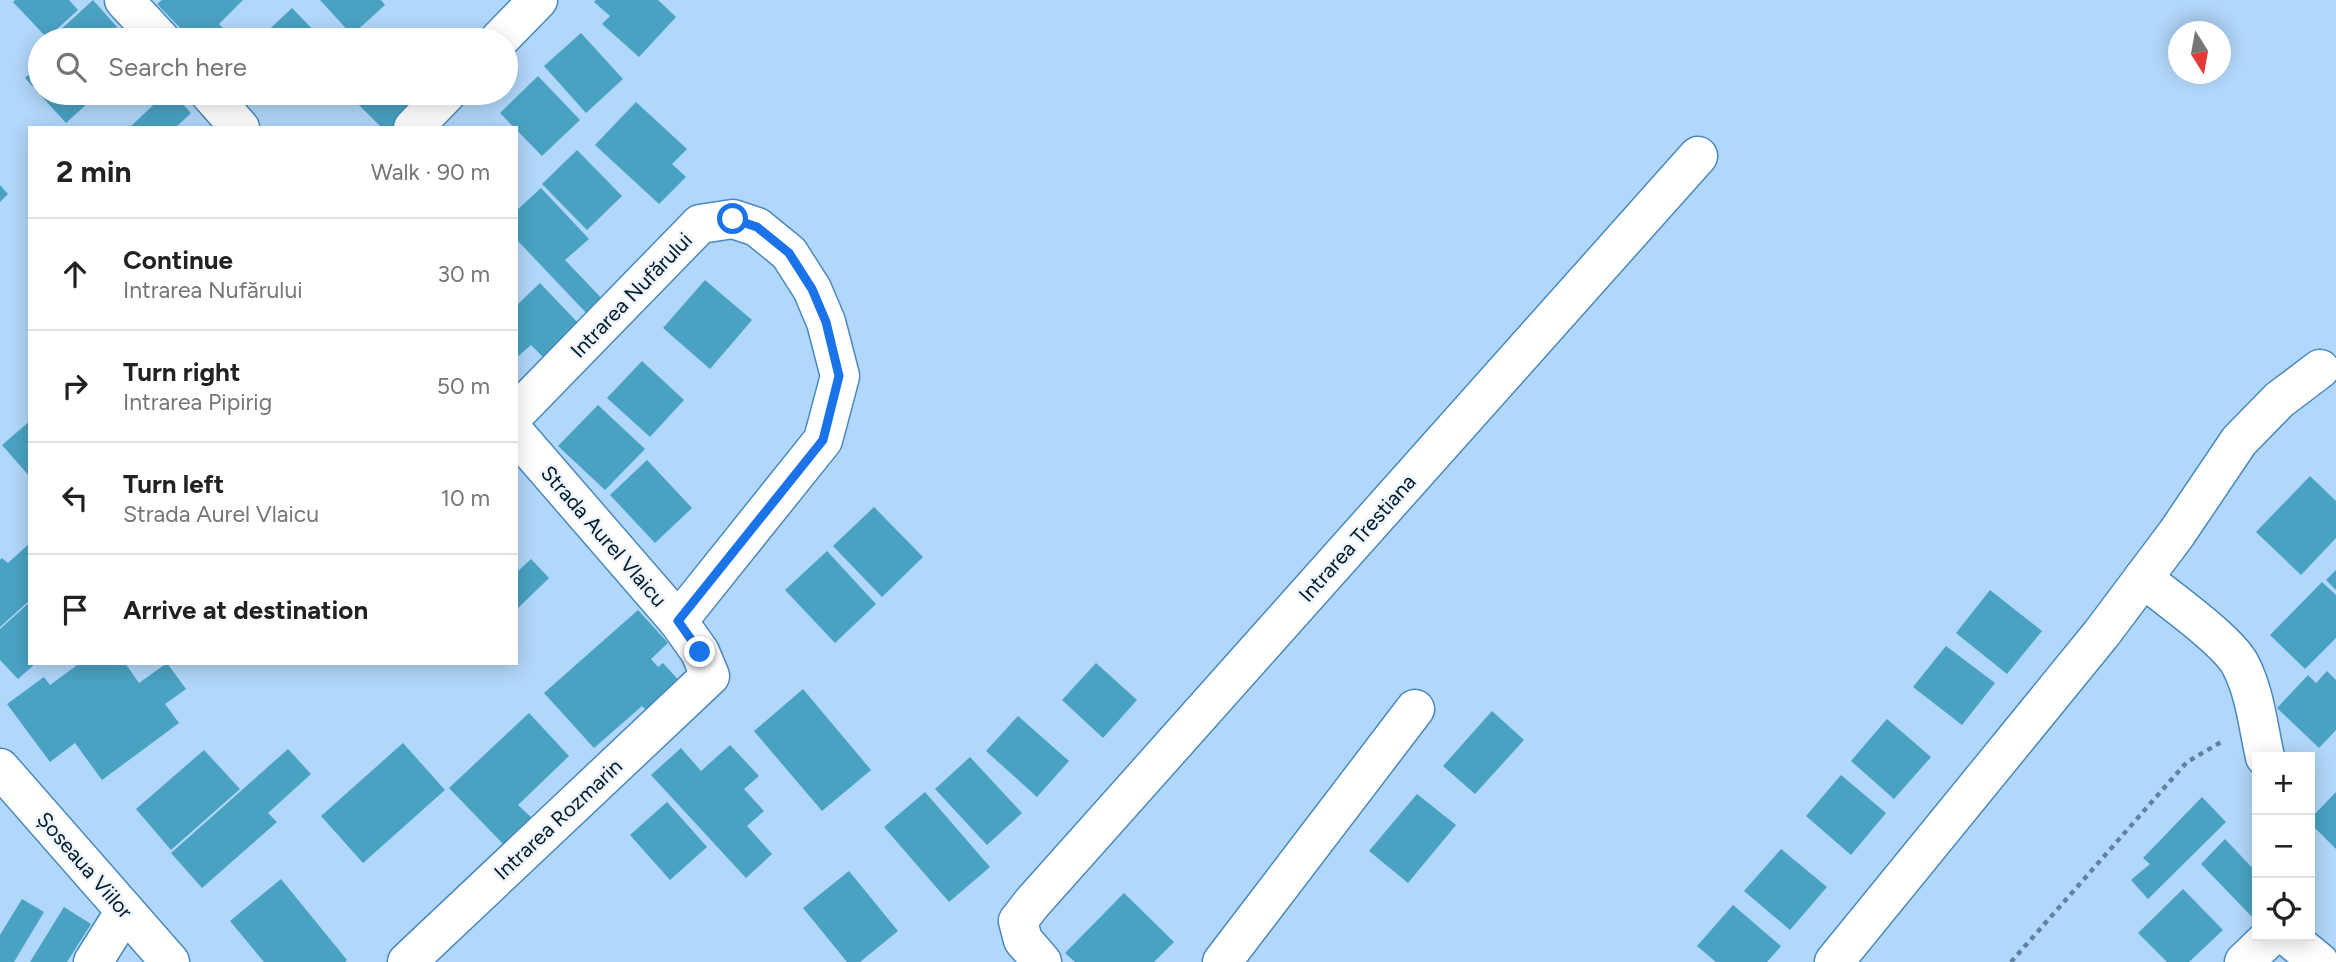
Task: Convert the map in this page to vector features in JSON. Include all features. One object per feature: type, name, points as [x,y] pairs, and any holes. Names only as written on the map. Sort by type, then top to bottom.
[{"type":"street","points":[[124,0],[150,28]]},
{"type":"street","points":[[511,28],[538,0]]},
{"type":"street","points":[[220,105],[238,126]]},
{"type":"street","points":[[415,126],[435,105]]},
{"type":"street","name":"Intrarea Trestiana","points":[[1042,962],[1023,940],[1017,921],[1698,156]]},
{"type":"street","name":"Intrarea Nufărului","points":[[518,411],[700,224],[733,219],[757,227],[789,253],[812,289],[826,322],[839,376],[823,440],[678,621]]},
{"type":"street","points":[[1834,962],[2093,643],[2177,533],[2239,441],[2279,400],[2320,369]]},
{"type":"street","name":"Strada Aurel Vlaicu","points":[[518,437],[678,621],[700,652],[710,676]]},
{"type":"street","points":[[2143,578],[2225,645],[2239,662],[2248,682],[2261,739]]},
{"type":"street","name":"Intrarea Rozmarin","points":[[407,962],[710,676]]},
{"type":"street","points":[[1223,962],[1415,709]]},
{"type":"street","name":"Șoseaua Viilor","points":[[4,781],[170,962]]},
{"type":"street","points":[[93,962],[125,911]]},
{"type":"street","points":[[2244,962],[2266,941]]},
{"type":"street","points":[[2293,941],[2319,962]]},
{"type":"path","points":[[2011,962],[2187,762],[2261,739]]},
{"type":"building","points":[[69,0],[78,10],[58,28],[38,28],[13,2]]},
{"type":"building","points":[[93,0],[117,27],[116,28],[63,28]]},
{"type":"building","points":[[162,0],[243,0],[219,24],[223,28],[180,28],[157,4]]},
{"type":"building","points":[[320,0],[381,0],[385,5],[360,28],[346,28]]},
{"type":"building","points":[[658,0],[676,17],[639,57],[602,24],[610,16],[594,2]]},
{"type":"building","points":[[292,8],[311,28],[271,28]]},
{"type":"building","points":[[581,33],[623,79],[586,113],[544,66]]},
{"type":"building","points":[[538,76],[580,120],[542,156],[518,131],[518,126],[513,126],[500,113],[508,105],[518,105],[518,95]]},
{"type":"building","points":[[636,102],[687,149],[672,164],[686,177],[659,204],[595,145]]},
{"type":"building","points":[[50,105],[86,105],[66,123]]},
{"type":"building","points":[[153,105],[183,105],[191,113],[177,126],[131,126]]},
{"type":"building","points":[[359,105],[419,105],[398,126],[380,126]]},
{"type":"building","points":[[577,150],[622,196],[587,230],[542,184]]},
{"type":"building","points":[[0,185],[8,194],[0,202]]},
{"type":"building","points":[[541,188],[589,239],[565,260],[608,305],[592,319],[518,241],[518,209]]},
{"type":"building","points":[[705,280],[752,320],[710,369],[663,328]]},
{"type":"building","points":[[540,283],[580,325],[545,359],[531,345],[518,356],[518,304]]},
{"type":"building","points":[[642,361],[684,400],[650,437],[607,398]]},
{"type":"building","points":[[598,405],[645,449],[605,490],[558,446]]},
{"type":"building","points":[[28,423],[28,475],[2,445]]},
{"type":"building","points":[[647,460],[692,508],[655,543],[610,495]]},
{"type":"building","points":[[2310,476],[2336,501],[2336,538],[2301,575],[2256,532]]},
{"type":"building","points":[[874,507],[923,557],[882,597],[833,546]]},
{"type":"building","points":[[28,545],[28,602],[0,627],[0,560],[2,558],[8,563]]},
{"type":"building","points":[[827,551],[876,604],[835,643],[785,590]]},
{"type":"building","points":[[531,559],[549,578],[518,608],[518,571]]},
{"type":"building","points":[[2336,570],[2336,590],[2326,580]]},
{"type":"building","points":[[2322,582],[2336,595],[2336,638],[2305,669],[2270,635]]},
{"type":"building","points":[[1990,590],[2042,631],[2007,674],[1956,633]]},
{"type":"building","points":[[28,604],[28,665],[34,665],[18,679],[0,660],[0,629]]},
{"type":"building","points":[[638,610],[668,643],[651,659],[658,667],[663,663],[683,685],[650,714],[642,706],[594,748],[544,693]]},
{"type":"building","points":[[1946,646],[1995,683],[1962,725],[1913,687]]},
{"type":"building","points":[[1096,663],[1137,700],[1103,738],[1062,700]]},
{"type":"building","points":[[77,665],[126,665],[139,683],[164,665],[168,665],[186,689],[165,704],[179,723],[102,780],[75,743],[50,762],[7,704],[44,677],[50,685]]},
{"type":"building","points":[[2327,671],[2336,680],[2336,730],[2319,748],[2277,708],[2308,675],[2316,683]]},
{"type":"building","points":[[803,689],[871,770],[822,811],[754,731]]},
{"type":"building","points":[[1492,711],[1524,740],[1475,794],[1443,766]]},
{"type":"building","points":[[529,713],[569,756],[518,805],[533,819],[505,846],[449,788]]},
{"type":"building","points":[[1018,716],[1069,761],[1037,797],[986,751]]},
{"type":"building","points":[[1887,719],[1931,757],[1894,799],[1851,761]]},
{"type":"building","points":[[403,743],[445,790],[363,863],[321,816]]},
{"type":"building","points":[[730,745],[759,776],[744,789],[764,811],[747,826],[772,854],[746,878],[651,775],[681,748],[701,771]]},
{"type":"building","points":[[288,749],[311,774],[268,813],[277,822],[202,888],[171,853]]},
{"type":"building","points":[[204,750],[240,789],[171,850],[136,809]]},
{"type":"building","points":[[970,757],[1022,813],[987,845],[935,789]]},
{"type":"building","points":[[1841,775],[1886,813],[1851,855],[1806,816]]},
{"type":"building","points":[[925,792],[990,867],[949,902],[884,827]]},
{"type":"building","points":[[2336,792],[2336,849],[2315,828],[2315,814]]},
{"type":"building","points":[[1417,794],[1456,825],[1408,883],[1369,851]]},
{"type":"building","points":[[2202,797],[2226,822],[2148,899],[2131,880],[2150,864],[2143,858]]},
{"type":"building","points":[[667,802],[707,847],[670,880],[630,835]]},
{"type":"building","points":[[2225,839],[2252,868],[2252,917],[2201,864]]},
{"type":"building","points":[[1781,849],[1827,887],[1790,930],[1744,891]]},
{"type":"building","points":[[849,871],[898,931],[860,962],[847,962],[803,908]]},
{"type":"building","points":[[281,879],[347,960],[345,962],[264,962],[230,921]]},
{"type":"building","points":[[2183,889],[2223,930],[2189,962],[2167,962],[2138,933]]},
{"type":"building","points":[[1124,893],[1174,942],[1154,962],[1075,962],[1065,953]]},
{"type":"building","points":[[22,899],[44,912],[14,962],[0,962],[0,935]]},
{"type":"building","points":[[1733,905],[1781,946],[1767,962],[1716,962],[1697,946]]},
{"type":"building","points":[[64,907],[91,924],[67,962],[30,962]]},
{"type":"route","points":[[700,652],[678,621],[823,440],[839,376],[826,322],[812,289],[789,253],[757,227],[733,219]]}]
